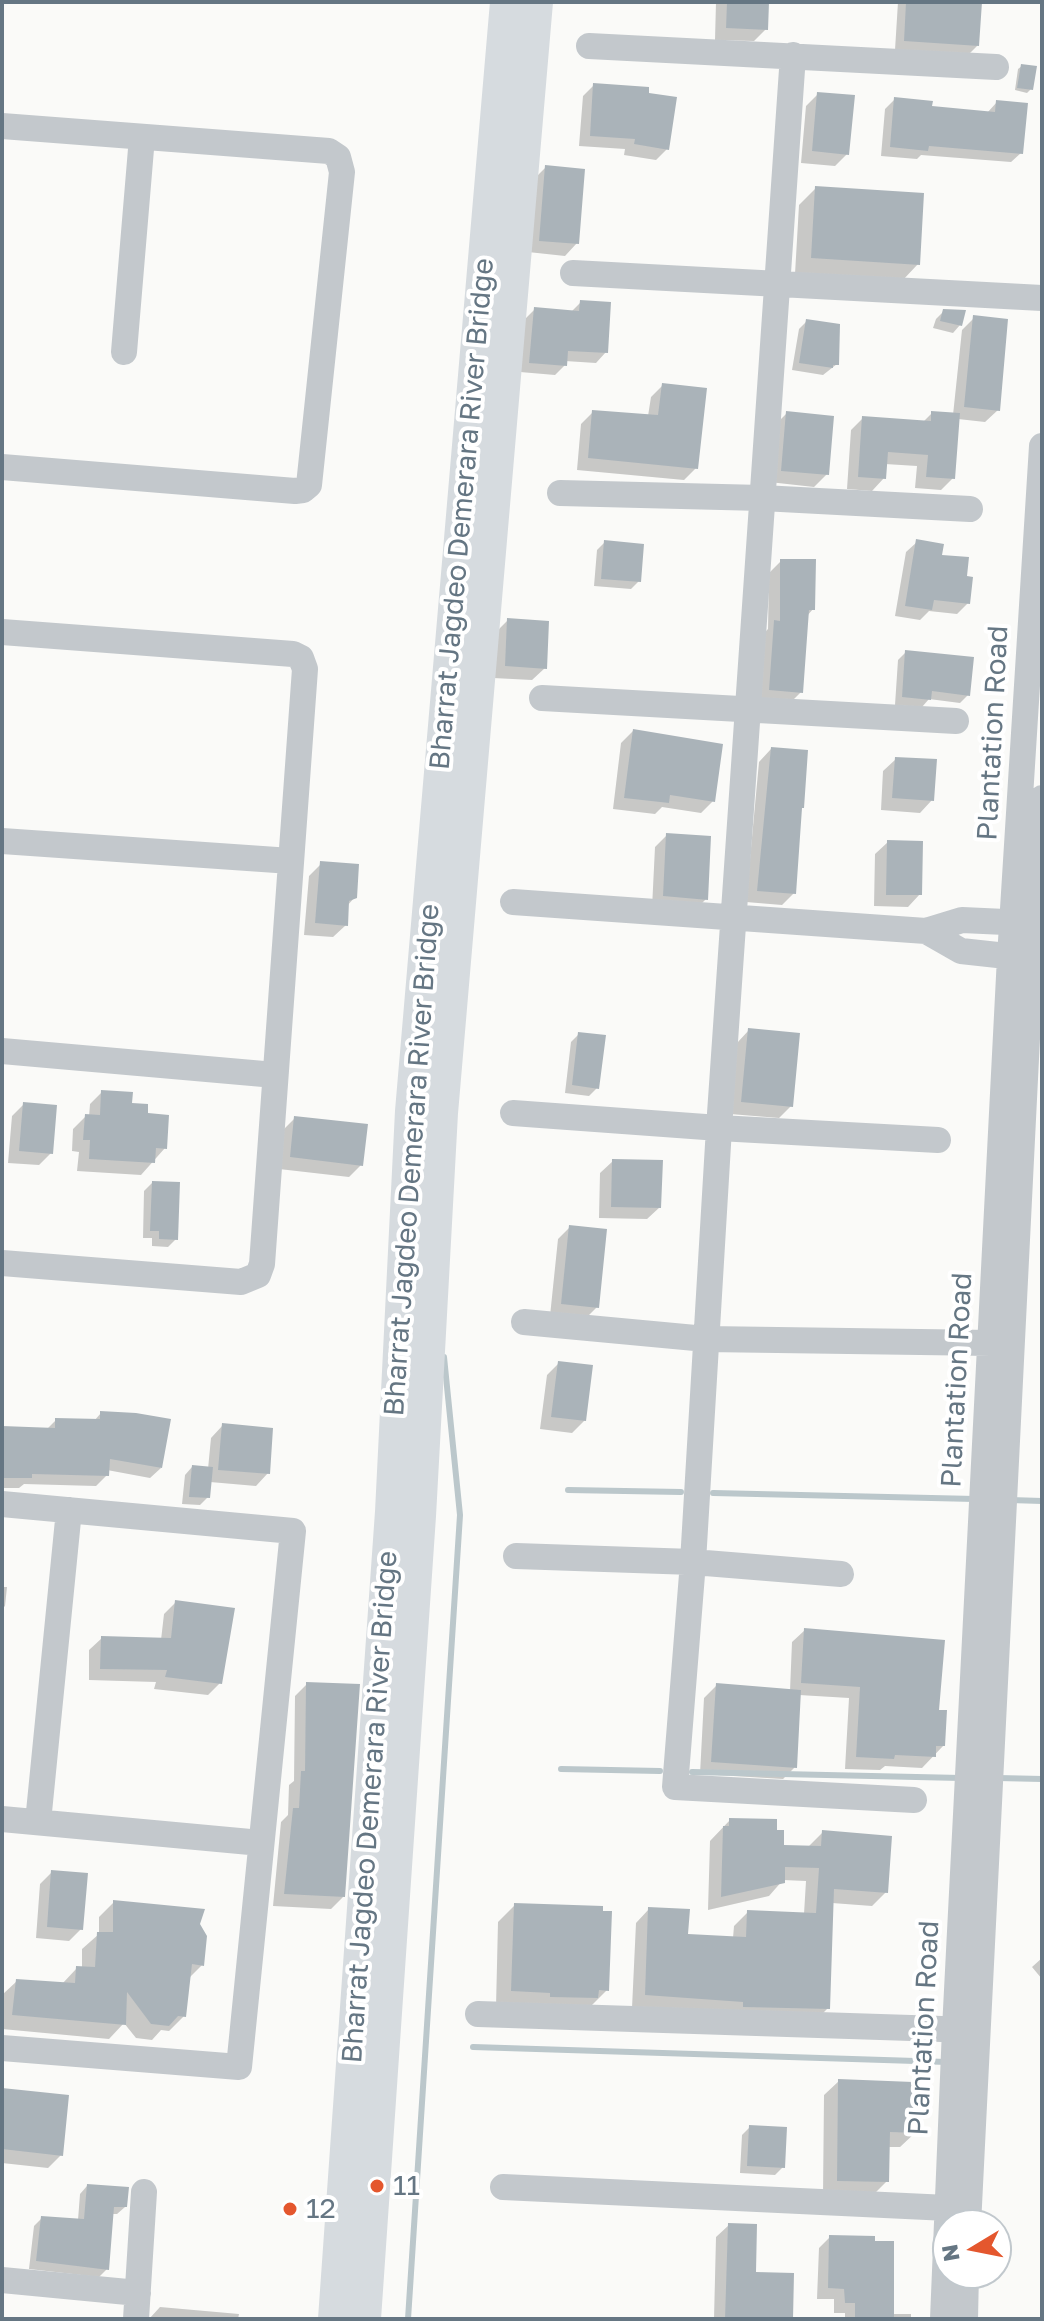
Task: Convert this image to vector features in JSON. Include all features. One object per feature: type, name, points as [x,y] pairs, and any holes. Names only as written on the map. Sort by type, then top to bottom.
[{"type":"main road","name":"Bharrat Jagdeo Demerara River Bridge","points":[[334,2319],[390,1527],[411,1111],[506,2]]},
{"type":"main road","name":"Bharrat Jagdeo Demerara River Bridge","points":[[365,2319],[420,1516],[442,1113],[537,2]]},
{"type":"street","points":[[589,46],[996,67]]},
{"type":"street","points":[[793,55],[719,1128],[693,1562],[675,1787],[914,1800]]},
{"type":"street","points":[[2,126],[329,151],[338,157],[342,172],[309,485],[295,491],[2,467]]},
{"type":"street","points":[[124,352],[142,137]]},
{"type":"street","points":[[573,273],[1042,298]]},
{"type":"street","name":"Plantation Road","points":[[1033,855],[1042,446]]},
{"type":"street","points":[[560,493],[762,498],[970,509]]},
{"type":"street","points":[[2,632],[293,654],[301,658],[305,669],[262,1264],[258,1275],[241,1282],[2,1263]]},
{"type":"street","points":[[542,698],[956,721]]},
{"type":"street","name":"Plantation Road","points":[[968,2209],[966,2030],[991,1343],[1023,923],[1042,798]]},
{"type":"street","points":[[2,841],[291,861]]},
{"type":"street","points":[[513,902],[926,931],[962,920],[1023,923]]},
{"type":"street","points":[[926,931],[961,951],[1020,958]]},
{"type":"street","name":"Plantation Road","points":[[943,2319],[948,2208],[966,2030],[1020,958]]},
{"type":"street","points":[[2,1051],[275,1075]]},
{"type":"street","points":[[513,1113],[938,1140]]},
{"type":"street","points":[[524,1322],[706,1339],[991,1343]]},
{"type":"street","points":[[2,1504],[293,1531],[239,2067],[2,2048]]},
{"type":"street","points":[[38,1822],[69,1510]]},
{"type":"street","points":[[516,1556],[693,1562],[841,1574]]},
{"type":"street","points":[[2,1819],[261,1843]]},
{"type":"street","points":[[478,2014],[966,2030]]},
{"type":"street","points":[[503,2187],[948,2208]]},
{"type":"street","points":[[2,2280],[137,2306],[144,2192]]},
{"type":"street","points":[[965,2319],[966,2289]]},
{"type":"building","points":[[727,2],[769,2],[768,30],[726,28]]},
{"type":"building","points":[[906,2],[982,2],[979,46],[904,41]]},
{"type":"building","points":[[1021,64],[1037,66],[1033,90],[1017,88]]},
{"type":"building","points":[[593,83],[649,87],[649,93],[677,97],[669,150],[634,144],[635,139],[590,136]]},
{"type":"building","points":[[817,92],[855,95],[849,155],[812,151]]},
{"type":"building","points":[[894,97],[933,101],[932,106],[995,112],[996,100],[1028,103],[1023,154],[929,146],[928,151],[890,147]]},
{"type":"building","points":[[545,165],[585,169],[579,244],[539,241]]},
{"type":"building","points":[[815,186],[924,193],[920,265],[811,258]]},
{"type":"building","points":[[580,300],[611,302],[608,353],[568,351],[567,366],[529,363],[534,307],[579,311]]},
{"type":"building","points":[[943,309],[966,310],[962,326],[940,321]]},
{"type":"building","points":[[973,315],[1008,319],[1000,411],[964,407]]},
{"type":"building","points":[[806,319],[840,324],[839,365],[833,365],[833,368],[799,363]]},
{"type":"building","points":[[662,383],[707,388],[698,469],[588,458],[592,410],[658,415]]},
{"type":"building","points":[[786,411],[834,416],[829,475],[781,471]]},
{"type":"building","points":[[931,411],[960,413],[955,479],[926,477],[928,455],[888,452],[886,479],[858,477],[862,416],[931,421]]},
{"type":"building","points":[[916,539],[944,544],[942,555],[969,557],[967,576],[973,577],[970,604],[934,600],[932,610],[905,606]]},
{"type":"building","points":[[604,540],[644,544],[641,582],[601,579]]},
{"type":"building","points":[[780,559],[816,559],[815,610],[809,610],[803,693],[769,690],[774,620],[780,621]]},
{"type":"building","points":[[507,618],[549,621],[547,669],[505,666]]},
{"type":"building","points":[[905,650],[974,657],[970,696],[932,691],[931,700],[902,697]]},
{"type":"building","points":[[633,729],[723,744],[715,802],[670,795],[669,803],[624,798]]},
{"type":"building","points":[[771,747],[808,750],[796,894],[757,891]]},
{"type":"building","points":[[895,757],[937,759],[934,801],[892,798]]},
{"type":"building","points":[[666,833],[711,836],[708,900],[663,896]]},
{"type":"building","points":[[887,840],[923,841],[922,895],[886,895]]},
{"type":"building","points":[[320,861],[359,864],[357,898],[349,901],[348,926],[315,923]]},
{"type":"building","points":[[748,1028],[800,1033],[793,1107],[741,1102]]},
{"type":"building","points":[[578,1032],[606,1035],[599,1089],[572,1085]]},
{"type":"building","points":[[101,1090],[133,1092],[132,1103],[148,1104],[148,1113],[169,1115],[167,1149],[156,1148],[155,1163],[89,1159],[90,1140],[83,1140],[85,1114],[100,1115]]},
{"type":"building","points":[[23,1102],[57,1105],[53,1154],[19,1151]]},
{"type":"building","points":[[294,1116],[368,1124],[363,1166],[290,1157]]},
{"type":"building","points":[[612,1159],[663,1160],[661,1208],[611,1207]]},
{"type":"building","points":[[152,1181],[180,1182],[178,1240],[159,1239],[159,1231],[150,1231]]},
{"type":"building","points":[[569,1225],[607,1229],[599,1308],[561,1304]]},
{"type":"building","points":[[558,1361],[593,1365],[586,1421],[551,1417]]},
{"type":"building","points":[[100,1411],[171,1419],[162,1468],[110,1459],[109,1476],[32,1474],[32,1478],[2,1478],[2,1426],[55,1428],[55,1418],[100,1419]]},
{"type":"building","points":[[222,1423],[273,1428],[270,1474],[218,1470]]},
{"type":"building","points":[[192,1465],[213,1467],[210,1498],[189,1497]]},
{"type":"building","points":[[175,1600],[235,1608],[222,1684],[165,1677],[167,1670],[100,1669],[101,1636],[171,1638]]},
{"type":"building","points":[[804,1628],[945,1640],[939,1710],[947,1710],[945,1746],[936,1746],[936,1757],[856,1757],[860,1687],[801,1683]]},
{"type":"building","points":[[306,1682],[360,1684],[345,1897],[284,1894],[293,1808],[299,1808],[301,1771],[305,1771]]},
{"type":"building","points":[[716,1683],[801,1690],[797,1768],[711,1762]]},
{"type":"building","points":[[729,1818],[777,1819],[777,1830],[784,1830],[784,1845],[821,1846],[822,1830],[892,1836],[888,1893],[834,1889],[830,2009],[743,2007],[743,2002],[645,1995],[648,1907],[690,1909],[688,1934],[746,1937],[747,1910],[816,1913],[819,1868],[785,1867],[785,1883],[721,1897],[723,1826],[729,1826]]},
{"type":"building","points":[[51,1870],[88,1873],[83,1930],[47,1927]]},
{"type":"building","points":[[113,1900],[205,1909],[200,1924],[207,1936],[204,1966],[192,1964],[186,2017],[178,2016],[169,2026],[151,2024],[127,1992],[126,2025],[12,2015],[16,1979],[75,1983],[76,1966],[95,1967],[97,1932],[113,1932]]},
{"type":"building","points":[[514,1903],[603,1906],[603,1911],[612,1911],[609,1991],[599,1990],[598,1998],[550,1997],[550,1993],[511,1991]]},
{"type":"building","points":[[838,2079],[913,2082],[913,2086],[919,2087],[917,2133],[890,2132],[889,2182],[837,2181]]},
{"type":"building","points":[[2,2088],[69,2095],[63,2156],[2,2149]]},
{"type":"building","points":[[749,2125],[787,2127],[785,2168],[747,2166]]},
{"type":"building","points":[[87,2184],[129,2187],[127,2207],[114,2207],[109,2270],[36,2261],[41,2216],[84,2219]]},
{"type":"building","points":[[728,2223],[757,2224],[756,2272],[794,2273],[793,2319],[725,2319]]},
{"type":"building","points":[[829,2235],[875,2236],[875,2241],[894,2241],[894,2319],[855,2319],[855,2303],[845,2303],[844,2289],[828,2288]]},
{"type":"waterway","points":[[408,2319],[460,1515],[444,1357]]},
{"type":"waterway","points":[[568,1490],[681,1492]]},
{"type":"waterway","points":[[713,1493],[975,1499]]},
{"type":"waterway","points":[[1010,1500],[1042,1501]]},
{"type":"waterway","points":[[561,1769],[660,1771]]},
{"type":"waterway","points":[[692,1772],[961,1778]]},
{"type":"waterway","points":[[998,1778],[1042,1779]]},
{"type":"waterway","points":[[473,2047],[947,2062]]},
{"type":"place","name":"11","points":[[377,2186]]},
{"type":"place","name":"12","points":[[290,2209]]}]
